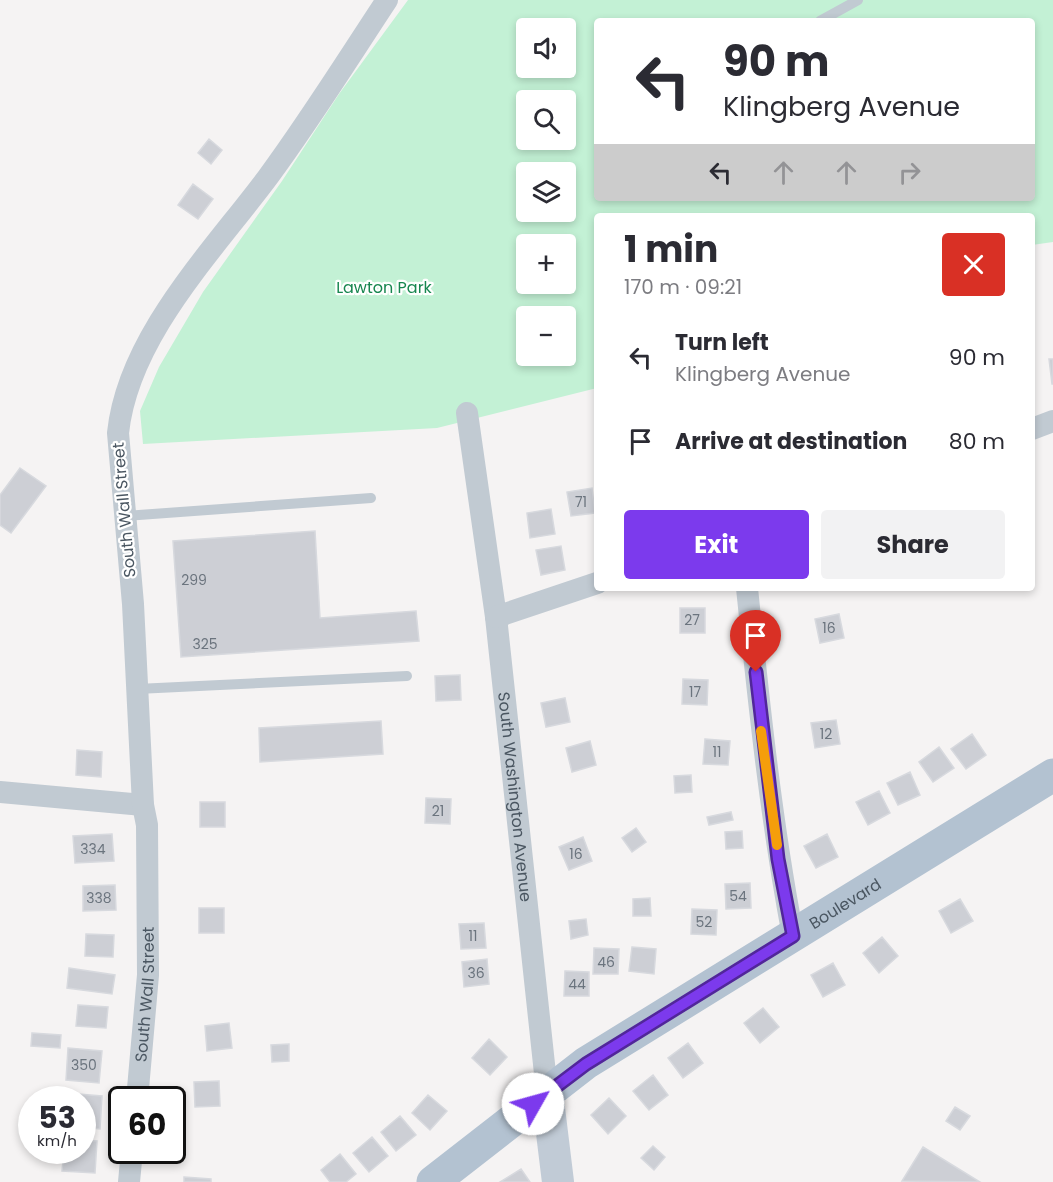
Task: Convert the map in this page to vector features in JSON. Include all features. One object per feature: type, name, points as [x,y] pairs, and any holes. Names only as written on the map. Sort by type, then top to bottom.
[{"type":"main road","name":"Boulevard","points":[[433,1182],[586,1064],[1053,775]]},
{"type":"main road","name":"South Washington Avenue","points":[[547,1092],[558,1182]]},
{"type":"street","name":"South Wall Street","points":[[137,1086],[148,975],[147,825],[143,805],[118,433],[120,408],[144,351],[180,291],[269,176],[387,0]]},
{"type":"street","name":"South Washington Avenue","points":[[467,413],[496,617],[547,1092]]},
{"type":"street","points":[[1035,428],[1053,421]]},
{"type":"street","points":[[496,617],[594,584]]},
{"type":"street","points":[[747,591],[762,736],[778,859],[793,936]]},
{"type":"street","points":[[0,792],[143,805]]},
{"type":"street","points":[[129,1182],[131,1164]]},
{"type":"lane","points":[[825,18],[858,0]]},
{"type":"lane","points":[[125,516],[371,498]]},
{"type":"lane","points":[[137,689],[407,676]]},
{"type":"green space","name":"Lawton Park","points":[[408,0],[1053,0],[1053,242],[1035,245],[1035,213],[594,213],[594,389],[437,428],[143,444],[140,411],[159,367],[203,292],[282,181],[339,94]]},
{"type":"building","points":[[209,139],[222,150],[211,164],[198,153]]},
{"type":"building","points":[[193,184],[213,199],[198,219],[178,205]]},
{"type":"building","points":[[1049,359],[1053,359],[1053,384],[1052,384]]},
{"type":"building","points":[[20,468],[46,486],[11,533],[0,525],[0,495]]},
{"type":"building","points":[[592,488],[594,513],[571,516],[567,492]]},
{"type":"building","points":[[551,509],[555,534],[530,538],[527,513]]},
{"type":"building","points":[[315,531],[320,618],[416,611],[419,641],[181,657],[173,541]]},
{"type":"building","points":[[561,546],[565,570],[541,575],[536,550]]},
{"type":"building","points":[[680,608],[705,608],[705,633],[680,633]]},
{"type":"building","points":[[839,614],[844,638],[820,643],[815,619]]},
{"type":"building","points":[[460,675],[461,700],[436,701],[435,676]]},
{"type":"building","points":[[683,679],[708,680],[707,705],[682,704]]},
{"type":"building","points":[[565,698],[570,722],[546,727],[541,703]]},
{"type":"building","points":[[836,720],[840,744],[815,748],[811,723]]},
{"type":"building","points":[[381,721],[383,754],[260,762],[259,728]]},
{"type":"building","points":[[972,734],[986,755],[966,769],[951,749]]},
{"type":"building","points":[[705,739],[730,741],[728,765],[703,764]]},
{"type":"building","points":[[590,741],[596,765],[572,772],[566,748]]},
{"type":"building","points":[[939,747],[954,768],[933,782],[919,762]]},
{"type":"building","points":[[77,750],[102,752],[101,777],[76,775]]},
{"type":"building","points":[[910,772],[920,795],[898,805],[887,783]]},
{"type":"building","points":[[691,775],[692,792],[675,793],[674,776]]},
{"type":"building","points":[[879,791],[890,813],[868,825],[856,802]]},
{"type":"building","points":[[426,798],[451,799],[450,824],[425,823]]},
{"type":"building","points":[[200,802],[225,802],[225,827],[200,827]]},
{"type":"building","points":[[731,812],[733,820],[709,825],[707,817]]},
{"type":"building","points":[[636,828],[646,842],[632,852],[622,838]]},
{"type":"building","points":[[742,831],[743,848],[726,849],[725,832]]},
{"type":"building","points":[[112,834],[114,861],[75,863],[73,836]]},
{"type":"building","points":[[827,834],[838,857],[816,868],[804,846]]},
{"type":"building","points":[[583,837],[592,861],[569,870],[559,847]]},
{"type":"building","points":[[750,883],[751,908],[726,909],[725,884]]},
{"type":"building","points":[[115,885],[116,910],[83,911],[83,886]]},
{"type":"building","points":[[650,898],[651,916],[633,916],[633,899]]},
{"type":"building","points":[[960,899],[973,921],[951,933],[939,911]]},
{"type":"building","points":[[199,908],[224,908],[224,933],[199,933]]},
{"type":"building","points":[[692,909],[717,910],[716,935],[691,934]]},
{"type":"building","points":[[586,919],[588,935],[571,939],[569,921]]},
{"type":"building","points":[[484,923],[486,948],[461,949],[459,924]]},
{"type":"building","points":[[86,934],[114,935],[113,957],[85,956]]},
{"type":"building","points":[[882,937],[898,956],[879,973],[863,953]]},
{"type":"building","points":[[632,947],[656,949],[654,974],[629,971]]},
{"type":"building","points":[[594,948],[619,949],[618,974],[593,974]]},
{"type":"building","points":[[487,959],[489,984],[464,987],[462,962]]},
{"type":"building","points":[[833,963],[845,985],[823,997],[811,975]]},
{"type":"building","points":[[69,968],[115,975],[112,994],[67,988]]},
{"type":"building","points":[[565,971],[589,972],[589,996],[564,996]]},
{"type":"building","points":[[78,1005],[108,1007],[106,1028],[76,1026]]},
{"type":"building","points":[[763,1008],[779,1027],[760,1043],[744,1023]]},
{"type":"building","points":[[229,1023],[232,1048],[207,1051],[205,1026]]},
{"type":"building","points":[[32,1033],[61,1035],[60,1048],[31,1046]]},
{"type":"building","points":[[489,1039],[507,1057],[490,1075],[472,1058]]},
{"type":"building","points":[[688,1043],[703,1063],[683,1078],[668,1058]]},
{"type":"building","points":[[289,1044],[289,1061],[272,1062],[271,1045]]},
{"type":"building","points":[[68,1048],[102,1051],[99,1083],[66,1080]]},
{"type":"building","points":[[653,1075],[668,1095],[649,1110],[633,1091]]},
{"type":"building","points":[[219,1081],[220,1106],[195,1107],[194,1082]]},
{"type":"building","points":[[428,1095],[447,1111],[430,1130],[412,1113]]},
{"type":"building","points":[[96,1096],[102,1096],[100,1129],[96,1129]]},
{"type":"building","points":[[609,1098],[626,1116],[608,1134],[591,1115]]},
{"type":"building","points":[[955,1107],[970,1116],[960,1130],[946,1121]]},
{"type":"building","points":[[400,1116],[416,1135],[396,1151],[381,1132]]},
{"type":"building","points":[[372,1137],[388,1156],[369,1172],[353,1153]]},
{"type":"building","points":[[653,1146],[665,1157],[654,1170],[641,1158]]},
{"type":"building","points":[[923,1147],[980,1182],[902,1181]]},
{"type":"building","points":[[340,1154],[356,1174],[346,1182],[330,1182],[321,1170]]},
{"type":"building","points":[[63,1164],[96,1164],[95,1173],[62,1171]]},
{"type":"building","points":[[521,1169],[530,1182],[500,1182]]},
{"type":"building","points":[[184,1177],[211,1179],[211,1182],[184,1182]]},
{"type":"slow traffic","points":[[761,731],[777,845]]},
{"type":"route","points":[[533,1104],[586,1064],[793,936],[778,859],[756,672]]}]
